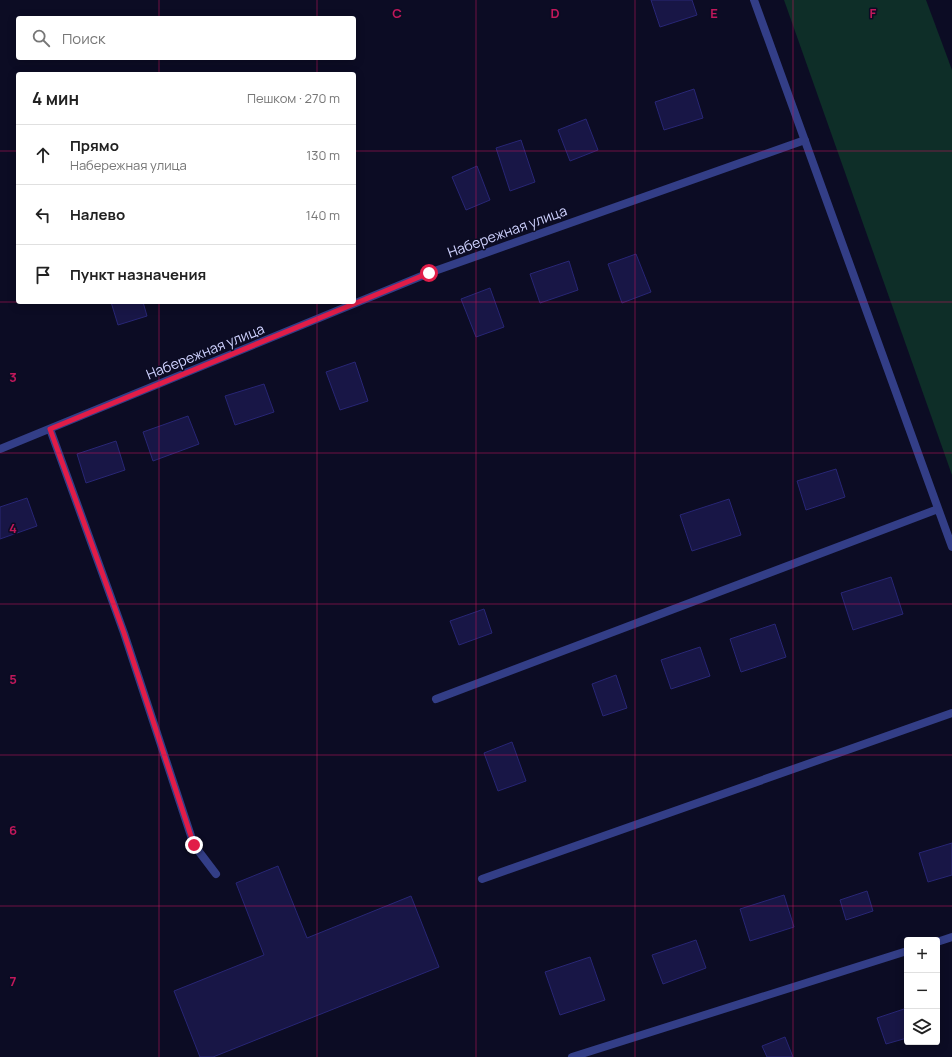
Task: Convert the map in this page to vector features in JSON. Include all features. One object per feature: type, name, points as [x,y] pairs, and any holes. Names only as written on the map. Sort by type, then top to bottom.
[{"type":"street","points":[[754,0],[952,547]]},
{"type":"street","name":"Набережная улица","points":[[356,303],[429,273],[805,140]]},
{"type":"street","name":"Набережная улица","points":[[0,449],[354,304]]},
{"type":"street","points":[[50,429],[124,633],[194,845],[216,874]]},
{"type":"street","points":[[436,699],[938,509]]},
{"type":"street","points":[[482,879],[952,713]]},
{"type":"street","points":[[940,941],[952,937]]},
{"type":"street","points":[[572,1057],[904,952]]},
{"type":"green space","points":[[784,0],[926,0],[952,70],[952,475]]},
{"type":"building","points":[[651,0],[692,0],[697,15],[660,27]]},
{"type":"building","points":[[694,89],[703,118],[664,130],[655,102]]},
{"type":"building","points":[[586,119],[598,150],[570,161],[558,130]]},
{"type":"building","points":[[521,140],[535,182],[510,191],[496,148]]},
{"type":"building","points":[[477,166],[490,200],[466,210],[452,177]]},
{"type":"building","points":[[636,254],[651,292],[622,303],[608,264]]},
{"type":"building","points":[[569,261],[578,290],[540,303],[530,274]]},
{"type":"building","points":[[490,288],[504,327],[476,337],[461,299]]},
{"type":"building","points":[[112,304],[144,304],[147,316],[118,325]]},
{"type":"building","points":[[355,362],[368,401],[340,410],[326,372]]},
{"type":"building","points":[[264,384],[274,412],[235,425],[225,396]]},
{"type":"building","points":[[188,416],[199,444],[153,461],[143,432]]},
{"type":"building","points":[[116,441],[125,470],[86,483],[77,454]]},
{"type":"building","points":[[836,469],[845,497],[806,510],[797,481]]},
{"type":"building","points":[[27,498],[37,526],[0,539],[0,507]]},
{"type":"building","points":[[729,499],[741,535],[692,551],[680,515]]},
{"type":"building","points":[[891,577],[903,614],[853,630],[841,593]]},
{"type":"building","points":[[484,609],[492,633],[459,645],[450,621]]},
{"type":"building","points":[[775,624],[786,657],[741,672],[730,639]]},
{"type":"building","points":[[700,647],[710,676],[671,689],[661,660]]},
{"type":"building","points":[[616,675],[627,708],[603,716],[592,684]]},
{"type":"building","points":[[512,742],[526,781],[498,791],[484,753]]},
{"type":"building","points":[[952,843],[952,875],[928,882],[919,853]]},
{"type":"building","points":[[278,866],[307,938],[411,896],[439,967],[213,1057],[200,1057],[174,991],[264,955],[236,883]]},
{"type":"building","points":[[867,891],[873,911],[846,920],[840,900]]},
{"type":"building","points":[[784,895],[794,927],[750,941],[740,909]]},
{"type":"building","points":[[696,940],[706,968],[663,984],[652,955]]},
{"type":"building","points":[[590,957],[605,1000],[560,1015],[545,972]]},
{"type":"building","points":[[904,1009],[904,1039],[886,1044],[877,1018]]},
{"type":"building","points":[[785,1037],[793,1057],[767,1057],[762,1046]]},
{"type":"route","points":[[194,845],[124,633],[50,429],[429,273]]}]
